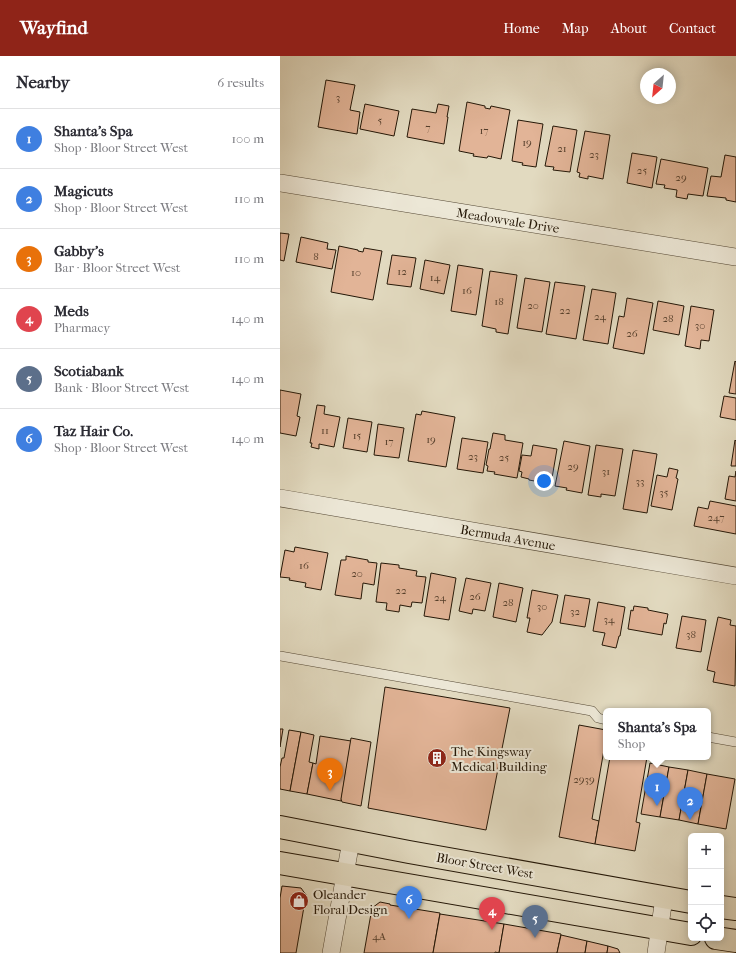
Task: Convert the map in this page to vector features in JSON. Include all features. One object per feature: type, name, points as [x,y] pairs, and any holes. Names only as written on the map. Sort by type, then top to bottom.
[{"type":"main road","name":"Bloor Street West","points":[[280,827],[688,902]]},
{"type":"main road","points":[[280,863],[688,934]]},
{"type":"main road","points":[[724,907],[736,909]]},
{"type":"main road","points":[[724,939],[736,941]]},
{"type":"street","name":"Meadowvale Drive","points":[[280,183],[736,257]]},
{"type":"street","name":"Bermuda Avenue","points":[[280,498],[736,576]]},
{"type":"street","points":[[331,953],[351,841]]},
{"type":"street","points":[[656,953],[664,898]]},
{"type":"lane","points":[[280,656],[592,711],[598,718],[603,719]]},
{"type":"lane","points":[[711,738],[736,742]]},
{"type":"building","points":[[326,80],[355,85],[350,110],[360,112],[357,134],[318,127]]},
{"type":"building","points":[[467,102],[485,106],[485,108],[490,109],[491,106],[510,110],[501,159],[488,156],[487,158],[473,156],[474,154],[459,151]]},
{"type":"building","points":[[365,104],[399,111],[394,136],[360,129]]},
{"type":"building","points":[[438,104],[449,106],[444,144],[407,137],[412,109],[436,113]]},
{"type":"building","points":[[518,120],[543,124],[536,167],[522,165],[523,163],[512,161]]},
{"type":"building","points":[[553,126],[577,130],[570,172],[553,170],[554,167],[545,166]]},
{"type":"building","points":[[585,131],[610,135],[603,179],[588,176],[588,179],[579,177],[580,173],[577,172]]},
{"type":"building","points":[[632,153],[657,157],[652,188],[627,183]]},
{"type":"building","points":[[725,155],[736,157],[736,202],[726,200],[726,198],[707,196],[711,176],[721,177]]},
{"type":"building","points":[[661,159],[708,168],[703,196],[688,194],[687,199],[676,197],[677,190],[664,188],[665,185],[656,184]]},
{"type":"building","points":[[280,233],[289,234],[284,261],[280,260]]},
{"type":"building","points":[[301,237],[328,243],[327,249],[336,250],[332,269],[296,262]]},
{"type":"building","points":[[339,246],[363,252],[364,248],[382,251],[373,300],[331,292]]},
{"type":"building","points":[[392,255],[416,258],[411,287],[387,284]]},
{"type":"building","points":[[425,260],[450,265],[444,294],[420,289]]},
{"type":"building","points":[[458,265],[483,269],[476,315],[451,311]]},
{"type":"building","points":[[490,271],[517,275],[508,334],[496,332],[496,329],[482,326]]},
{"type":"building","points":[[525,278],[550,282],[542,332],[517,328]]},
{"type":"building","points":[[555,282],[585,286],[576,339],[546,334]]},
{"type":"building","points":[[592,289],[616,293],[608,344],[583,340]]},
{"type":"building","points":[[627,298],[653,303],[644,354],[613,348],[619,316],[624,317]]},
{"type":"building","points":[[658,301],[684,306],[679,335],[653,330]]},
{"type":"building","points":[[691,306],[714,310],[709,341],[701,340],[700,349],[685,346]]},
{"type":"building","points":[[735,361],[736,362],[736,394],[729,393]]},
{"type":"building","points":[[280,390],[301,394],[297,416],[300,417],[296,436],[280,433]]},
{"type":"building","points":[[724,396],[736,398],[736,420],[720,417]]},
{"type":"building","points":[[317,405],[325,406],[324,414],[340,417],[334,447],[319,444],[319,449],[311,447],[312,443],[310,443]]},
{"type":"building","points":[[422,411],[455,417],[446,467],[408,461],[416,414],[421,415]]},
{"type":"building","points":[[348,418],[372,422],[367,452],[343,448]]},
{"type":"building","points":[[378,424],[404,428],[399,458],[374,455]]},
{"type":"building","points":[[493,433],[505,435],[505,440],[523,443],[517,478],[494,474],[495,472],[487,471],[488,466],[486,465]]},
{"type":"building","points":[[462,438],[488,442],[483,473],[457,469]]},
{"type":"building","points":[[735,440],[736,466],[731,466]]},
{"type":"building","points":[[564,441],[590,446],[582,493],[555,486]]},
{"type":"building","points":[[533,445],[557,449],[551,484],[521,477],[522,472],[519,471],[522,455],[531,456]]},
{"type":"building","points":[[596,445],[623,449],[615,496],[601,494],[601,497],[588,495]]},
{"type":"building","points":[[633,450],[657,454],[647,513],[623,509]]},
{"type":"building","points":[[669,468],[678,470],[676,478],[678,479],[672,510],[651,506],[657,475],[667,477]]},
{"type":"building","points":[[736,471],[736,501],[725,499],[729,476],[735,477]]},
{"type":"building","points":[[710,501],[736,506],[736,534],[694,526],[698,507],[708,509]]},
{"type":"building","points":[[295,547],[328,553],[321,590],[305,587],[306,583],[289,580],[290,578],[280,577],[285,550],[294,552]]},
{"type":"building","points":[[346,556],[377,563],[374,585],[363,583],[361,599],[335,595],[341,560],[346,560]]},
{"type":"building","points":[[381,563],[399,565],[399,568],[417,571],[416,576],[426,577],[422,603],[412,602],[411,607],[400,605],[399,612],[386,610],[387,603],[376,602]]},
{"type":"building","points":[[431,573],[456,578],[449,620],[424,616]]},
{"type":"building","points":[[466,578],[491,583],[485,611],[473,609],[472,614],[459,611]]},
{"type":"building","points":[[499,583],[523,588],[516,622],[493,617]]},
{"type":"building","points":[[532,590],[558,595],[552,622],[542,635],[527,632],[530,618],[527,618]]},
{"type":"building","points":[[565,595],[590,599],[585,627],[560,623]]},
{"type":"building","points":[[598,602],[625,607],[620,636],[616,648],[602,645],[605,633],[593,631]]},
{"type":"building","points":[[634,606],[648,608],[648,610],[668,614],[666,624],[664,623],[662,635],[628,629],[631,610],[633,611]]},
{"type":"building","points":[[682,616],[706,620],[701,652],[676,648]]},
{"type":"building","points":[[718,617],[731,620],[730,625],[736,626],[735,686],[713,682],[715,672],[707,670]]},
{"type":"building","name":"The Kingsway Medical Building","points":[[385,687],[510,708],[486,830],[368,808]]},
{"type":"building","points":[[579,725],[603,729],[603,755],[592,819],[599,821],[595,844],[559,837]]},
{"type":"building","points":[[280,729],[283,729],[280,747]]},
{"type":"building","points":[[289,730],[301,732],[290,791],[280,789],[280,767],[282,758],[284,758]]},
{"type":"building","points":[[301,732],[314,735],[309,762],[313,763],[307,794],[290,791]]},
{"type":"building","points":[[320,736],[351,741],[341,801],[307,794],[313,763],[316,764]]},
{"type":"building","points":[[351,738],[371,742],[361,806],[342,802],[341,799]]},
{"type":"building","points":[[609,760],[646,760],[636,822],[640,823],[635,851],[595,844]]},
{"type":"building","points":[[650,763],[669,767],[660,817],[641,814]]},
{"type":"building","points":[[669,767],[688,770],[679,820],[660,817]]},
{"type":"building","points":[[688,770],[707,774],[698,824],[679,820]]},
{"type":"building","points":[[707,774],[735,779],[726,829],[698,824]]},
{"type":"building","points":[[282,886],[301,888],[306,895],[296,953],[280,953],[280,898]]},
{"type":"building","points":[[380,902],[440,913],[433,953],[364,953],[372,908]]},
{"type":"building","points":[[440,914],[504,924],[499,953],[433,953]]},
{"type":"building","points":[[504,924],[561,934],[557,953],[499,953]]},
{"type":"building","points":[[561,935],[587,941],[585,953],[557,953]]},
{"type":"building","points":[[587,941],[608,946],[607,953],[585,953]]},
{"type":"building","points":[[608,946],[618,949],[620,953],[607,953]]},
{"type":"place","name":"The Kingsway Medical Building","points":[[437,758]]},
{"type":"place","name":"Gabby's","points":[[330,791]]},
{"type":"place","name":"Shanta's Spa","points":[[657,806]]},
{"type":"place","name":"Magicuts","points":[[690,820]]},
{"type":"place","name":"Oleander Floral Design","points":[[299,901]]},
{"type":"place","name":"Taz Hair Co.","points":[[409,919]]},
{"type":"place","name":"Meds","points":[[492,930]]},
{"type":"place","name":"Scotiabank","points":[[535,938]]}]
